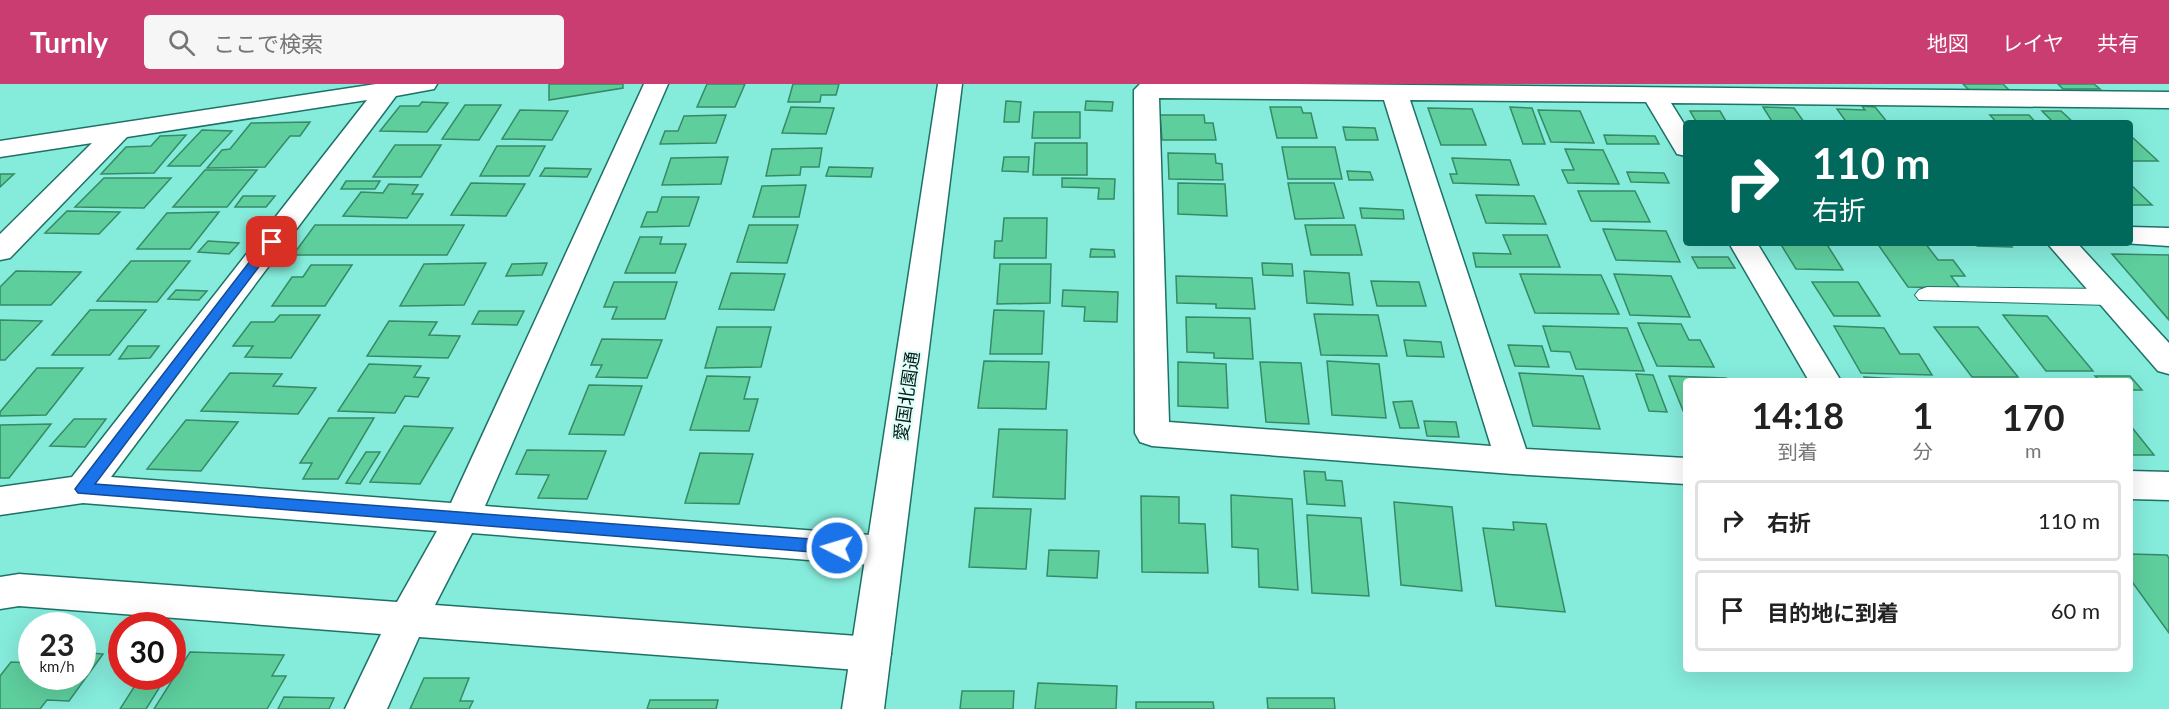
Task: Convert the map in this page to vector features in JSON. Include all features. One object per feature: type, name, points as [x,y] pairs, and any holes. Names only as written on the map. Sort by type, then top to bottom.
[{"type":"street","points":[[0,149],[117,133],[425,84]]},
{"type":"street","points":[[366,709],[407,620],[462,518],[656,84]]},
{"type":"street","name":"愛国北園通","points":[[863,709],[950,84]]},
{"type":"street","points":[[83,489],[388,90]]},
{"type":"street","points":[[1683,471],[1513,461],[1152,433],[1146,90],[1654,95],[1923,91],[2160,95]]},
{"type":"street","points":[[1923,91],[1949,120]]},
{"type":"street","points":[[1395,94],[1513,461]]},
{"type":"street","points":[[1654,95],[1683,143]]},
{"type":"street","points":[[0,251],[117,133]]},
{"type":"street","points":[[2133,236],[2169,237]]},
{"type":"street","points":[[1745,246],[1823,378]]},
{"type":"street","points":[[2064,246],[2169,363]]},
{"type":"street","points":[[2133,485],[2169,486]]},
{"type":"street","points":[[0,501],[83,489],[884,551]]},
{"type":"street","points":[[6,600],[407,620],[871,654]]},
{"type":"lane","points":[[1927,295],[2110,297]]},
{"type":"building","points":[[549,84],[623,84],[623,88],[549,100]]},
{"type":"building","points":[[707,84],[745,84],[735,107],[697,107]]},
{"type":"building","points":[[793,84],[839,84],[836,95],[821,95],[820,102],[788,102]]},
{"type":"building","points":[[1963,84],[2003,84],[2009,90],[1969,90]]},
{"type":"building","points":[[2058,84],[2094,84],[2100,89],[2063,89]]},
{"type":"building","points":[[1006,101],[1021,102],[1019,122],[1004,122]]},
{"type":"building","points":[[1086,101],[1113,102],[1112,111],[1085,110]]},
{"type":"building","points":[[422,102],[448,103],[427,132],[380,131],[400,106],[419,106]]},
{"type":"building","points":[[465,105],[501,105],[479,140],[442,139]]},
{"type":"building","points":[[1862,106],[1875,107],[1886,120],[1845,120],[1837,109],[1865,110]]},
{"type":"building","points":[[791,107],[834,108],[826,134],[782,133]]},
{"type":"building","points":[[1270,107],[1301,107],[1303,113],[1311,113],[1317,138],[1277,138]]},
{"type":"building","points":[[1510,107],[1532,108],[1545,144],[1523,144]]},
{"type":"building","points":[[1763,107],[1794,108],[1803,120],[1771,120]]},
{"type":"building","points":[[1428,108],[1472,109],[1486,145],[1441,145]]},
{"type":"building","points":[[520,110],[568,111],[552,140],[502,139]]},
{"type":"building","points":[[1538,110],[1580,111],[1594,143],[1551,142]]},
{"type":"building","points":[[1690,111],[1720,111],[1725,120],[1695,120]]},
{"type":"building","points":[[2042,111],[2061,111],[2071,120],[2051,120]]},
{"type":"building","points":[[1034,112],[1080,112],[1080,138],[1032,138]]},
{"type":"building","points":[[726,115],[716,143],[660,144],[665,131],[678,131],[684,116]]},
{"type":"building","points":[[1160,115],[1204,115],[1205,123],[1213,123],[1216,140],[1162,140]]},
{"type":"building","points":[[1990,115],[2029,115],[2033,120],[1994,120]]},
{"type":"building","points":[[310,122],[300,136],[290,136],[265,167],[207,168],[222,150],[230,149],[251,123]]},
{"type":"building","points":[[1343,127],[1375,128],[1378,140],[1346,140]]},
{"type":"building","points":[[202,130],[232,131],[200,166],[168,166]]},
{"type":"building","points":[[186,135],[154,173],[101,174],[126,147],[151,146],[160,136]]},
{"type":"building","points":[[1604,135],[1655,136],[1659,144],[1607,144]]},
{"type":"building","points":[[2133,138],[2158,161],[2133,161]]},
{"type":"building","points":[[1035,143],[1087,143],[1087,175],[1033,175]]},
{"type":"building","points":[[395,145],[441,145],[421,177],[373,177]]},
{"type":"building","points":[[497,146],[545,146],[529,176],[480,176]]},
{"type":"building","points":[[1282,147],[1335,147],[1342,179],[1288,179]]},
{"type":"building","points":[[822,148],[819,167],[801,167],[800,175],[766,176],[772,149]]},
{"type":"building","points":[[1565,149],[1603,150],[1619,184],[1568,183],[1562,170],[1574,170]]},
{"type":"building","points":[[1168,153],[1215,154],[1216,163],[1222,164],[1223,180],[1169,179]]},
{"type":"building","points":[[728,157],[721,184],[662,185],[671,158]]},
{"type":"building","points":[[1004,157],[1029,157],[1028,172],[1002,171]]},
{"type":"building","points":[[1452,158],[1510,160],[1519,185],[1453,183],[1450,174],[1457,174]]},
{"type":"building","points":[[829,167],[873,168],[871,177],[826,176]]},
{"type":"building","points":[[545,168],[591,169],[587,177],[540,176]]},
{"type":"building","points":[[205,170],[257,170],[227,207],[173,207]]},
{"type":"building","points":[[1347,171],[1370,172],[1373,180],[1349,180]]},
{"type":"building","points":[[1627,172],[1664,173],[1669,183],[1631,182]]},
{"type":"building","points":[[0,174],[14,174],[0,187]]},
{"type":"building","points":[[104,178],[171,178],[144,208],[75,207]]},
{"type":"building","points":[[1062,178],[1115,179],[1114,199],[1098,199],[1099,188],[1062,187]]},
{"type":"building","points":[[346,181],[380,181],[375,189],[341,189]]},
{"type":"building","points":[[471,183],[525,184],[506,216],[451,215]]},
{"type":"building","points":[[1178,183],[1225,184],[1227,216],[1178,214]]},
{"type":"building","points":[[1288,183],[1334,183],[1344,218],[1295,219]]},
{"type":"building","points":[[389,184],[418,185],[412,194],[423,194],[407,218],[343,216],[361,192],[383,193]]},
{"type":"building","points":[[806,185],[799,217],[753,217],[762,186]]},
{"type":"building","points":[[2133,187],[2152,205],[2133,205]]},
{"type":"building","points":[[1578,191],[1635,191],[1650,222],[1591,221]]},
{"type":"building","points":[[1476,195],[1534,196],[1546,224],[1486,223]]},
{"type":"building","points":[[243,196],[275,196],[266,207],[235,207]]},
{"type":"building","points":[[662,197],[699,197],[689,226],[641,227],[647,212],[657,212]]},
{"type":"building","points":[[1360,208],[1403,210],[1404,219],[1362,218]]},
{"type":"building","points":[[67,211],[120,212],[99,234],[45,233]]},
{"type":"building","points":[[219,212],[190,249],[137,249],[167,213]]},
{"type":"building","points":[[1004,218],[1047,218],[1046,258],[994,258],[995,241],[1002,241]]},
{"type":"building","points":[[315,225],[464,225],[447,255],[293,255]]},
{"type":"building","points":[[749,225],[798,225],[787,263],[737,262]]},
{"type":"building","points":[[1305,225],[1355,225],[1362,255],[1311,255]]},
{"type":"building","points":[[1603,229],[1666,231],[1680,262],[1616,260]]},
{"type":"building","points":[[1503,235],[1547,235],[1560,267],[1476,267],[1473,253],[1511,254]]},
{"type":"building","points":[[640,237],[662,237],[660,244],[686,244],[675,273],[625,273]]},
{"type":"building","points":[[208,241],[239,243],[229,254],[198,252]]},
{"type":"building","points":[[1782,246],[1828,246],[1843,270],[1796,269]]},
{"type":"building","points":[[1879,246],[1927,246],[1938,260],[1953,260],[1965,276],[1951,276],[1960,288],[1908,287]]},
{"type":"building","points":[[1091,249],[1114,250],[1115,257],[1090,257]]},
{"type":"building","points":[[2112,254],[2169,255],[2169,320]]},
{"type":"building","points":[[1692,257],[1728,257],[1735,268],[1698,268]]},
{"type":"building","points":[[131,261],[190,261],[157,302],[97,301]]},
{"type":"building","points":[[486,263],[464,305],[400,306],[424,264]]},
{"type":"building","points":[[547,263],[542,275],[506,276],[512,264]]},
{"type":"building","points":[[1262,263],[1292,264],[1293,276],[1263,275]]},
{"type":"building","points":[[1000,264],[1051,264],[1050,303],[997,304]]},
{"type":"building","points":[[311,265],[352,265],[325,306],[272,306],[292,277],[303,277]]},
{"type":"building","points":[[16,271],[81,272],[51,305],[0,305],[0,287]]},
{"type":"building","points":[[1304,271],[1349,273],[1353,305],[1307,303]]},
{"type":"building","points":[[731,273],[785,274],[774,310],[719,309]]},
{"type":"building","points":[[1520,274],[1601,275],[1619,314],[1535,313]]},
{"type":"building","points":[[1614,274],[1671,276],[1690,317],[1630,315]]},
{"type":"building","points":[[1176,276],[1252,278],[1255,309],[1216,308],[1216,304],[1177,303]]},
{"type":"building","points":[[1371,281],[1419,282],[1426,306],[1377,306]]},
{"type":"building","points":[[614,282],[677,282],[665,319],[612,319],[617,307],[604,307]]},
{"type":"building","points":[[1812,282],[1858,282],[1880,316],[1834,316]]},
{"type":"building","points":[[176,290],[207,291],[199,300],[168,299]]},
{"type":"building","points":[[1063,290],[1118,292],[1117,322],[1084,321],[1085,307],[1062,306]]},
{"type":"building","points":[[90,310],[146,310],[110,355],[52,355]]},
{"type":"building","points":[[994,310],[1044,311],[1042,354],[990,354]]},
{"type":"building","points":[[479,311],[524,311],[517,325],[472,324]]},
{"type":"building","points":[[1314,314],[1378,315],[1387,356],[1321,355]]},
{"type":"building","points":[[280,315],[320,315],[291,358],[245,357],[253,346],[233,346],[251,322],[274,322]]},
{"type":"building","points":[[2003,315],[2047,316],[2093,371],[2046,371]]},
{"type":"building","points":[[1186,317],[1250,318],[1253,359],[1214,358],[1214,353],[1187,352]]},
{"type":"building","points":[[0,320],[42,321],[5,360],[0,360]]},
{"type":"building","points":[[389,321],[437,322],[429,335],[460,336],[448,358],[367,356]]},
{"type":"building","points":[[1638,323],[1681,324],[1689,340],[1700,340],[1714,367],[1657,366]]},
{"type":"building","points":[[1543,326],[1627,328],[1644,371],[1576,369],[1570,352],[1551,351]]},
{"type":"building","points":[[1834,326],[1884,328],[1900,354],[1919,354],[1932,375],[1861,373]]},
{"type":"building","points":[[717,327],[771,327],[761,367],[705,368]]},
{"type":"building","points":[[1934,327],[1978,327],[2018,377],[1972,377]]},
{"type":"building","points":[[602,339],[662,340],[647,378],[596,377],[602,365],[591,365]]},
{"type":"building","points":[[1404,340],[1441,342],[1444,357],[1407,356]]},
{"type":"building","points":[[1508,345],[1542,346],[1549,367],[1515,366]]},
{"type":"building","points":[[128,346],[159,346],[150,358],[119,359]]},
{"type":"building","points":[[984,361],[1049,362],[1046,409],[978,408]]},
{"type":"building","points":[[1327,361],[1379,364],[1386,418],[1332,415]]},
{"type":"building","points":[[1178,362],[1226,364],[1228,408],[1178,406]]},
{"type":"building","points":[[1260,362],[1301,363],[1309,424],[1266,422]]},
{"type":"building","points":[[369,364],[421,366],[414,377],[429,378],[418,397],[405,396],[395,413],[338,411]]},
{"type":"building","points":[[37,368],[83,368],[46,415],[0,416],[0,412]]},
{"type":"building","points":[[230,373],[282,374],[273,386],[316,388],[298,414],[201,411]]},
{"type":"building","points":[[1519,373],[1583,376],[1600,429],[1533,426]]},
{"type":"building","points":[[1636,374],[1653,375],[1667,412],[1649,411]]},
{"type":"building","points":[[707,376],[750,377],[744,399],[758,399],[749,431],[690,430]]},
{"type":"building","points":[[1669,376],[1726,378],[1683,378],[1683,411]]},
{"type":"building","points":[[2095,376],[2130,376],[2132,378],[2097,378]]},
{"type":"building","points":[[2133,380],[2142,390],[2133,390]]},
{"type":"building","points":[[589,385],[642,386],[624,435],[569,434]]},
{"type":"building","points":[[1412,401],[1419,428],[1400,428],[1393,402]]},
{"type":"building","points":[[329,418],[374,418],[338,479],[303,479],[312,463],[300,463]]},
{"type":"building","points":[[74,419],[106,419],[85,447],[50,446]]},
{"type":"building","points":[[186,420],[238,422],[201,471],[147,469]]},
{"type":"building","points":[[1424,421],[1456,422],[1459,437],[1427,436]]},
{"type":"building","points":[[51,424],[9,478],[0,478],[0,425]]},
{"type":"building","points":[[404,426],[453,428],[420,484],[370,482]]},
{"type":"building","points":[[999,429],[1067,430],[1065,499],[993,497]]},
{"type":"building","points":[[2133,429],[2154,455],[2133,455]]},
{"type":"building","points":[[527,450],[606,451],[587,499],[538,498],[549,475],[516,474]]},
{"type":"building","points":[[366,452],[380,452],[360,484],[346,483]]},
{"type":"building","points":[[700,453],[753,454],[739,504],[685,503]]},
{"type":"building","points":[[1304,471],[1325,472],[1326,480],[1342,481],[1345,506],[1307,504]]},
{"type":"building","points":[[1231,495],[1292,499],[1298,590],[1259,587],[1258,549],[1232,547]]},
{"type":"building","points":[[1141,496],[1179,497],[1179,523],[1205,524],[1208,573],[1142,572]]},
{"type":"building","points":[[1394,502],[1452,507],[1462,591],[1401,585]]},
{"type":"building","points":[[975,508],[1031,509],[1026,569],[969,567]]},
{"type":"building","points":[[1307,515],[1361,518],[1369,596],[1312,593]]},
{"type":"building","points":[[1513,522],[1546,524],[1565,612],[1496,606],[1483,528],[1514,530]]},
{"type":"building","points":[[1049,550],[1099,551],[1097,578],[1047,576]]},
{"type":"building","points":[[2133,554],[2167,555],[2169,558],[2169,633],[2133,583]]},
{"type":"building","points":[[190,652],[284,655],[272,676],[286,676],[267,709],[154,709],[166,690],[186,690],[186,658]]},
{"type":"building","points":[[96,653],[103,654],[96,664]]},
{"type":"building","points":[[11,662],[18,662],[18,690],[77,690],[69,701],[47,700],[40,709],[0,709],[0,676]]},
{"type":"building","points":[[424,678],[469,678],[460,701],[473,701],[469,709],[410,709]]},
{"type":"building","points":[[1038,683],[1117,686],[1116,709],[1035,709]]},
{"type":"building","points":[[132,690],[158,690],[146,709],[120,709]]},
{"type":"building","points":[[962,691],[1014,691],[1013,709],[960,709]]},
{"type":"building","points":[[284,697],[334,698],[329,709],[278,709]]},
{"type":"building","points":[[1267,698],[1334,698],[1335,709],[1268,709]]},
{"type":"building","points":[[650,700],[718,700],[716,709],[647,709]]},
{"type":"building","points":[[1136,702],[1213,702],[1214,709],[1136,709]]},
{"type":"route","points":[[272,242],[83,489],[837,548]]}]
